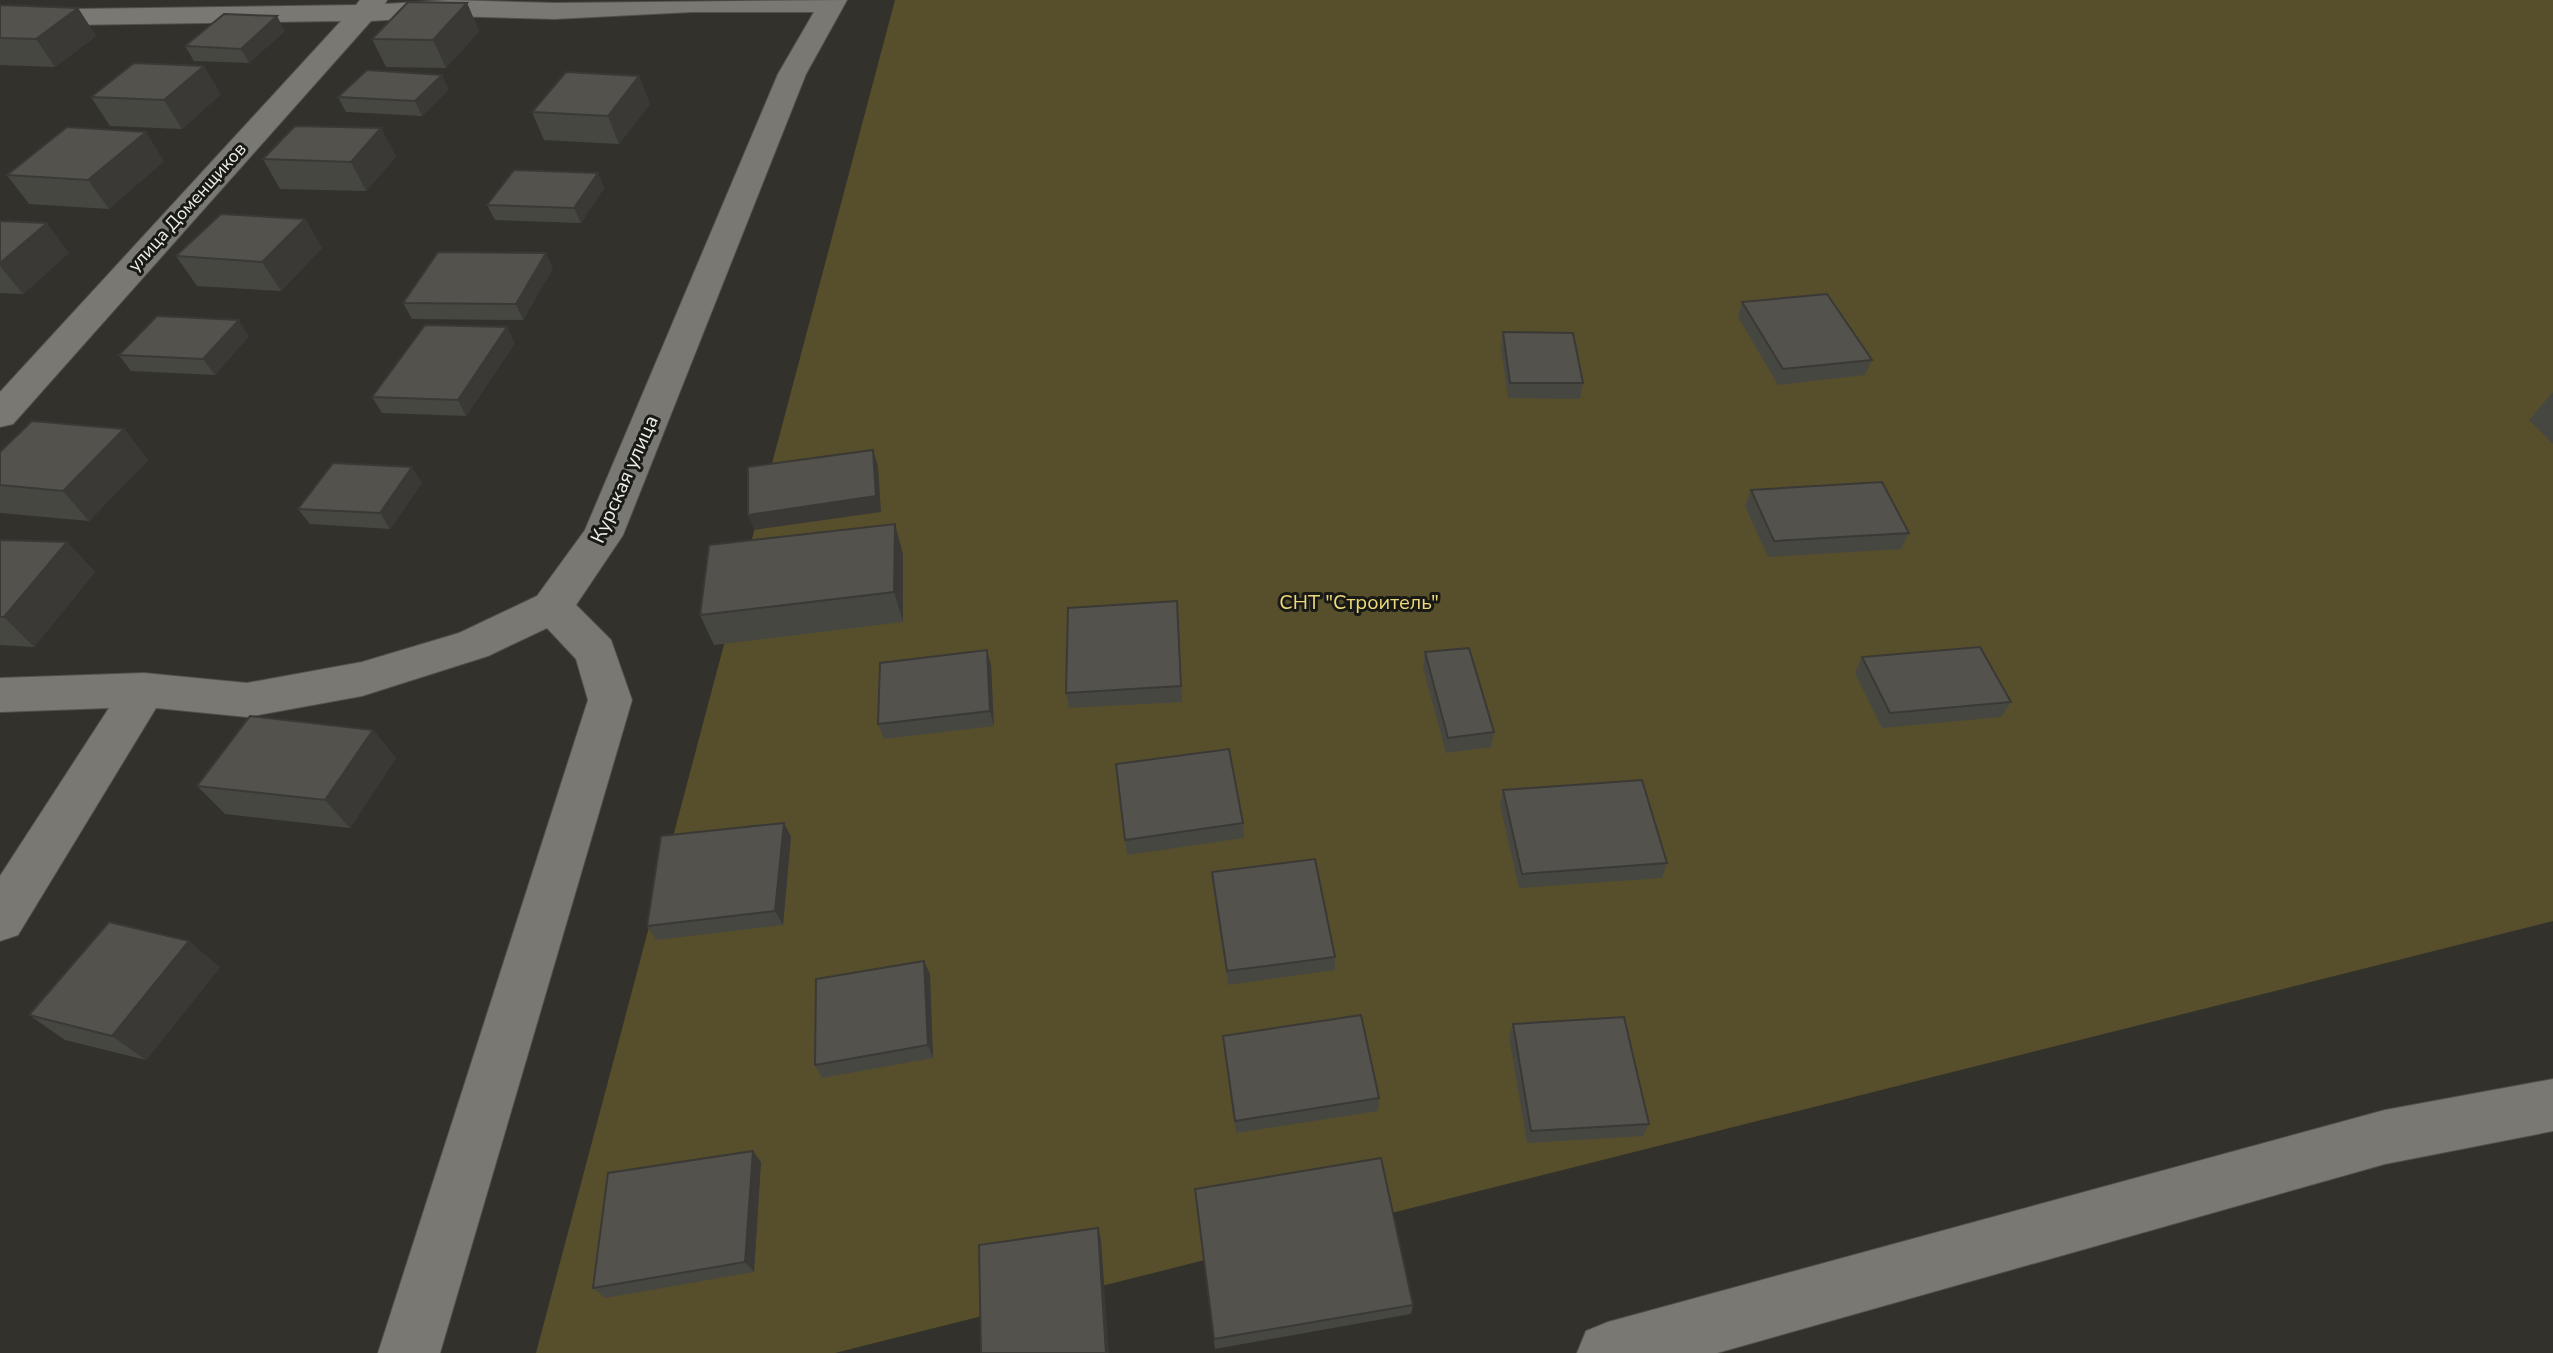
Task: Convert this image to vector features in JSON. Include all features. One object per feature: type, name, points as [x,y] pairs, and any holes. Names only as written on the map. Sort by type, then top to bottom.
[{"type":"street","points":[[0,18],[369,6],[555,11],[692,4],[833,2]]},
{"type":"street","name":"Курская улица","points":[[0,695],[144,690],[247,700],[362,679],[473,645],[552,607],[603,535],[792,74],[833,2]]},
{"type":"street","name":"улица Доменщиков","points":[[0,415],[369,6]]},
{"type":"street","points":[[409,1353],[610,700],[596,652],[552,607]]},
{"type":"street","points":[[0,919],[144,690]]},
{"type":"street","points":[[1608,1353],[2385,1137],[2553,1105]]},
{"type":"green space","name":"СНТ \"Строитель\"","points":[[895,0],[2553,0],[2553,921],[835,1353],[536,1353]]},
{"type":"building","points":[[408,2],[467,3],[433,40],[372,39]]},
{"type":"building","points":[[0,5],[78,8],[36,39],[0,38]]},
{"type":"building","points":[[224,14],[277,16],[241,49],[185,46]]},
{"type":"building","points":[[134,63],[204,66],[164,100],[91,97]]},
{"type":"building","points":[[367,70],[442,75],[415,101],[338,97]]},
{"type":"building","points":[[566,72],[639,76],[608,116],[532,112]]},
{"type":"building","points":[[295,126],[381,128],[351,162],[263,159]]},
{"type":"building","points":[[67,127],[146,132],[88,180],[7,175]]},
{"type":"building","points":[[514,170],[598,173],[574,208],[487,205]]},
{"type":"building","points":[[221,214],[305,219],[262,262],[176,256]]},
{"type":"building","points":[[0,221],[47,223],[0,263]]},
{"type":"building","points":[[438,252],[546,253],[516,304],[403,303]]},
{"type":"building","points":[[1827,294],[1872,360],[1783,369],[1742,302]]},
{"type":"building","points":[[157,316],[239,320],[203,359],[119,355]]},
{"type":"building","points":[[425,325],[507,327],[458,400],[372,397]]},
{"type":"building","points":[[1503,332],[1573,333],[1583,383],[1510,383]]},
{"type":"building","points":[[32,421],[124,429],[63,491],[0,485],[0,452]]},
{"type":"building","points":[[873,450],[876,496],[748,515],[748,467]]},
{"type":"building","points":[[333,463],[412,467],[380,513],[298,509]]},
{"type":"building","points":[[1882,482],[1909,533],[1774,541],[1751,490]]},
{"type":"building","points":[[895,524],[894,592],[700,615],[709,545]]},
{"type":"building","points":[[0,540],[67,542],[4,617],[0,617]]},
{"type":"building","points":[[1177,601],[1181,686],[1066,693],[1068,608]]},
{"type":"building","points":[[1980,647],[2011,702],[1890,713],[1862,657]]},
{"type":"building","points":[[1469,648],[1494,732],[1448,738],[1425,652]]},
{"type":"building","points":[[987,650],[990,711],[878,724],[880,663]]},
{"type":"building","points":[[250,716],[373,730],[325,800],[197,786]]},
{"type":"building","points":[[1229,749],[1243,823],[1125,840],[1116,764]]},
{"type":"building","points":[[1642,780],[1667,863],[1522,874],[1503,790]]},
{"type":"building","points":[[784,823],[775,911],[647,926],[661,836]]},
{"type":"building","points":[[1315,859],[1335,957],[1227,971],[1212,872]]},
{"type":"building","points":[[109,922],[189,941],[112,1036],[29,1015]]},
{"type":"building","points":[[924,961],[928,1045],[815,1065],[816,979]]},
{"type":"building","points":[[1361,1015],[1379,1098],[1235,1121],[1223,1036]]},
{"type":"building","points":[[1624,1017],[1649,1124],[1531,1131],[1513,1024]]},
{"type":"building","points":[[753,1151],[745,1262],[593,1288],[608,1173]]},
{"type":"building","points":[[1381,1158],[1413,1305],[1214,1339],[1195,1189]]},
{"type":"building","points":[[1098,1228],[1106,1353],[981,1353],[979,1245]]}]
